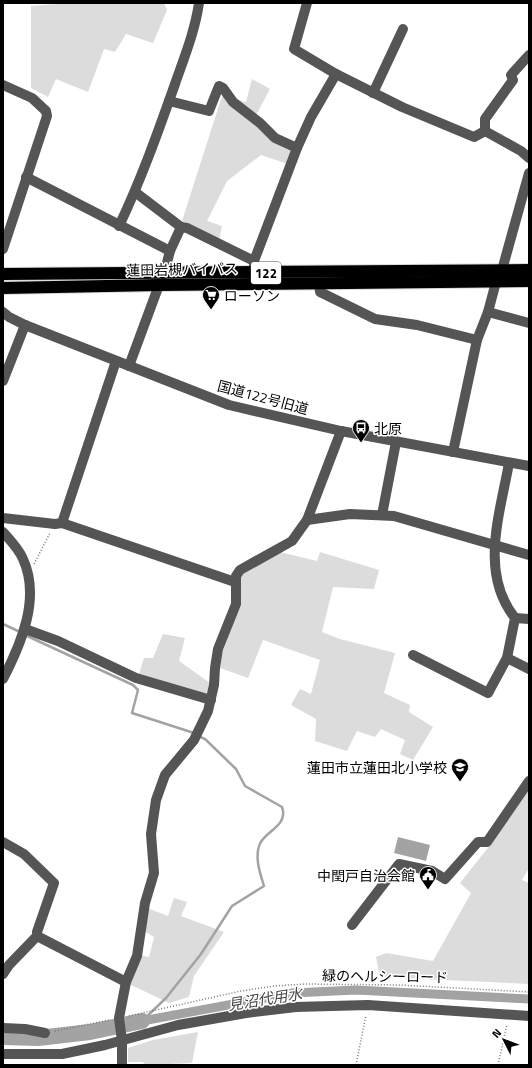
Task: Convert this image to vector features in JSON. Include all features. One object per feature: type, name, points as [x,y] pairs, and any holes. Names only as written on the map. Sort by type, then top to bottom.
[{"type":"highway","name":"蓮田岩槻バイパス","points":[[3,288],[161,279],[254,267],[529,270]]},
{"type":"highway","name":"蓮田岩槻バイパス","points":[[3,274],[320,283],[529,281]]},
{"type":"street","points":[[119,226],[135,192],[169,101],[196,22],[199,3]]},
{"type":"street","points":[[307,3],[294,49],[336,74],[373,93],[474,137],[486,131]]},
{"type":"street","points":[[373,93],[403,29]]},
{"type":"street","points":[[486,131],[485,119],[513,80],[511,75],[529,55]]},
{"type":"street","points":[[135,192],[181,227],[187,228],[254,267],[297,148],[311,117],[336,74]]},
{"type":"street","points":[[3,85],[32,98],[46,111],[47,116],[5,235],[3,249]]},
{"type":"street","points":[[169,101],[208,111],[219,86],[223,88],[233,102],[260,123],[275,138],[297,148]]},
{"type":"street","points":[[486,131],[521,151],[529,158]]},
{"type":"street","points":[[453,452],[477,340],[488,312],[496,282],[502,270],[529,173]]},
{"type":"street","points":[[26,176],[119,226],[170,251]]},
{"type":"street","points":[[129,366],[170,251],[181,227]]},
{"type":"street","points":[[320,283],[320,292],[375,319],[417,325],[477,340]]},
{"type":"street","name":"国道122号旧道","points":[[3,312],[9,317],[25,325],[229,405],[396,442],[529,466]]},
{"type":"street","points":[[488,312],[529,324]]},
{"type":"street","points":[[3,381],[25,325]]},
{"type":"street","points":[[58,524],[116,361]]},
{"type":"street","points":[[122,1065],[122,1037],[118,1020],[126,982],[137,956],[145,903],[154,873],[151,834],[160,785],[165,775],[200,731],[211,700],[218,649],[236,604],[236,576],[240,570],[292,541],[307,520],[342,431]]},
{"type":"street","points":[[382,515],[396,442]]},
{"type":"street","points":[[509,463],[495,545],[494,561],[499,591],[504,605],[515,618],[529,619]]},
{"type":"street","points":[[307,520],[350,514],[394,516],[529,555]]},
{"type":"street","points":[[3,518],[58,524],[235,582]]},
{"type":"street","points":[[3,532],[23,558],[28,574],[28,608],[25,629],[3,680]]},
{"type":"street","points":[[413,655],[488,693],[508,658],[515,618]]},
{"type":"street","points":[[25,629],[58,641],[136,678],[211,700]]},
{"type":"street","points":[[508,658],[529,669]]},
{"type":"street","points":[[352,925],[399,864],[432,870],[445,879],[478,842],[487,842],[529,781]]},
{"type":"street","points":[[3,842],[24,854],[54,883],[37,932],[37,936],[9,965],[3,974]]},
{"type":"street","points":[[37,936],[126,982]]},
{"type":"street","points":[[3,1054],[62,1054],[122,1037],[178,1025],[296,1006],[368,1005],[529,1016]]},
{"type":"street","points":[[3,1028],[25,1029],[45,1033]]},
{"type":"path","points":[[28,574],[58,524]]},
{"type":"path","name":"緑のヘルシーロード","points":[[45,1033],[118,1020],[208,998],[290,985],[400,985],[529,992]]},
{"type":"path","points":[[356,1065],[368,1005]]},
{"type":"path","points":[[498,1065],[509,1014]]},
{"type":"shaded area","points":[[69,3],[164,3],[167,10],[153,43],[126,34],[115,52],[104,49],[88,92],[56,79],[48,97],[31,88],[31,6]]},
{"type":"shaded area","points":[[252,79],[270,89],[254,119],[283,137],[292,148],[288,164],[261,155],[227,181],[207,221],[222,226],[219,240],[182,221],[222,96],[246,102]]},
{"type":"shaded area","points":[[280,552],[317,561],[320,552],[379,570],[374,589],[333,587],[322,632],[340,639],[395,653],[384,693],[410,705],[409,712],[433,727],[413,760],[400,754],[405,740],[381,729],[375,737],[357,731],[347,751],[315,741],[316,719],[291,705],[300,689],[311,694],[320,660],[263,640],[248,678],[220,668],[223,651],[234,621],[241,570]]},
{"type":"shaded area","points":[[163,634],[185,638],[179,661],[210,683],[206,695],[139,674],[144,658],[153,658]]},
{"type":"shaded area","points":[[529,788],[529,868],[522,880],[529,883],[529,984],[380,977],[376,957],[386,953],[433,961],[471,893],[460,883],[495,839]]},
{"type":"shaded area","points":[[398,837],[430,845],[426,861],[394,853]]},
{"type":"shaded area","points":[[174,898],[187,902],[181,916],[224,932],[194,976],[189,997],[169,1003],[129,984],[140,955],[149,957],[154,937],[143,930],[147,908],[168,916]]},
{"type":"shaded area","points":[[198,1032],[192,1063],[145,1065],[143,1062],[128,1062],[128,1048],[153,1040]]},
{"type":"waterway","points":[[3,624],[20,632]]},
{"type":"waterway","points":[[25,635],[133,685],[138,690],[132,713],[194,733]]},
{"type":"waterway","points":[[142,1021],[166,998],[201,954],[232,906],[264,886],[258,861],[259,846],[265,836],[279,824],[283,814],[282,807],[245,786],[236,769],[205,739],[198,736]]},
{"type":"waterway","name":"見沼代用水","points":[[142,1021],[293,993],[356,990],[529,999]]},
{"type":"waterway","name":"見沼代用水","points":[[3,1037],[38,1038],[90,1032],[142,1021]]},
{"type":"place","name":"ローソン","points":[[211,310]]},
{"type":"place","name":"北原","points":[[361,443]]},
{"type":"place","name":"蓮田市立蓮田北小学校","points":[[460,782]]},
{"type":"place","name":"中閏戸自治会館","points":[[428,890]]}]
